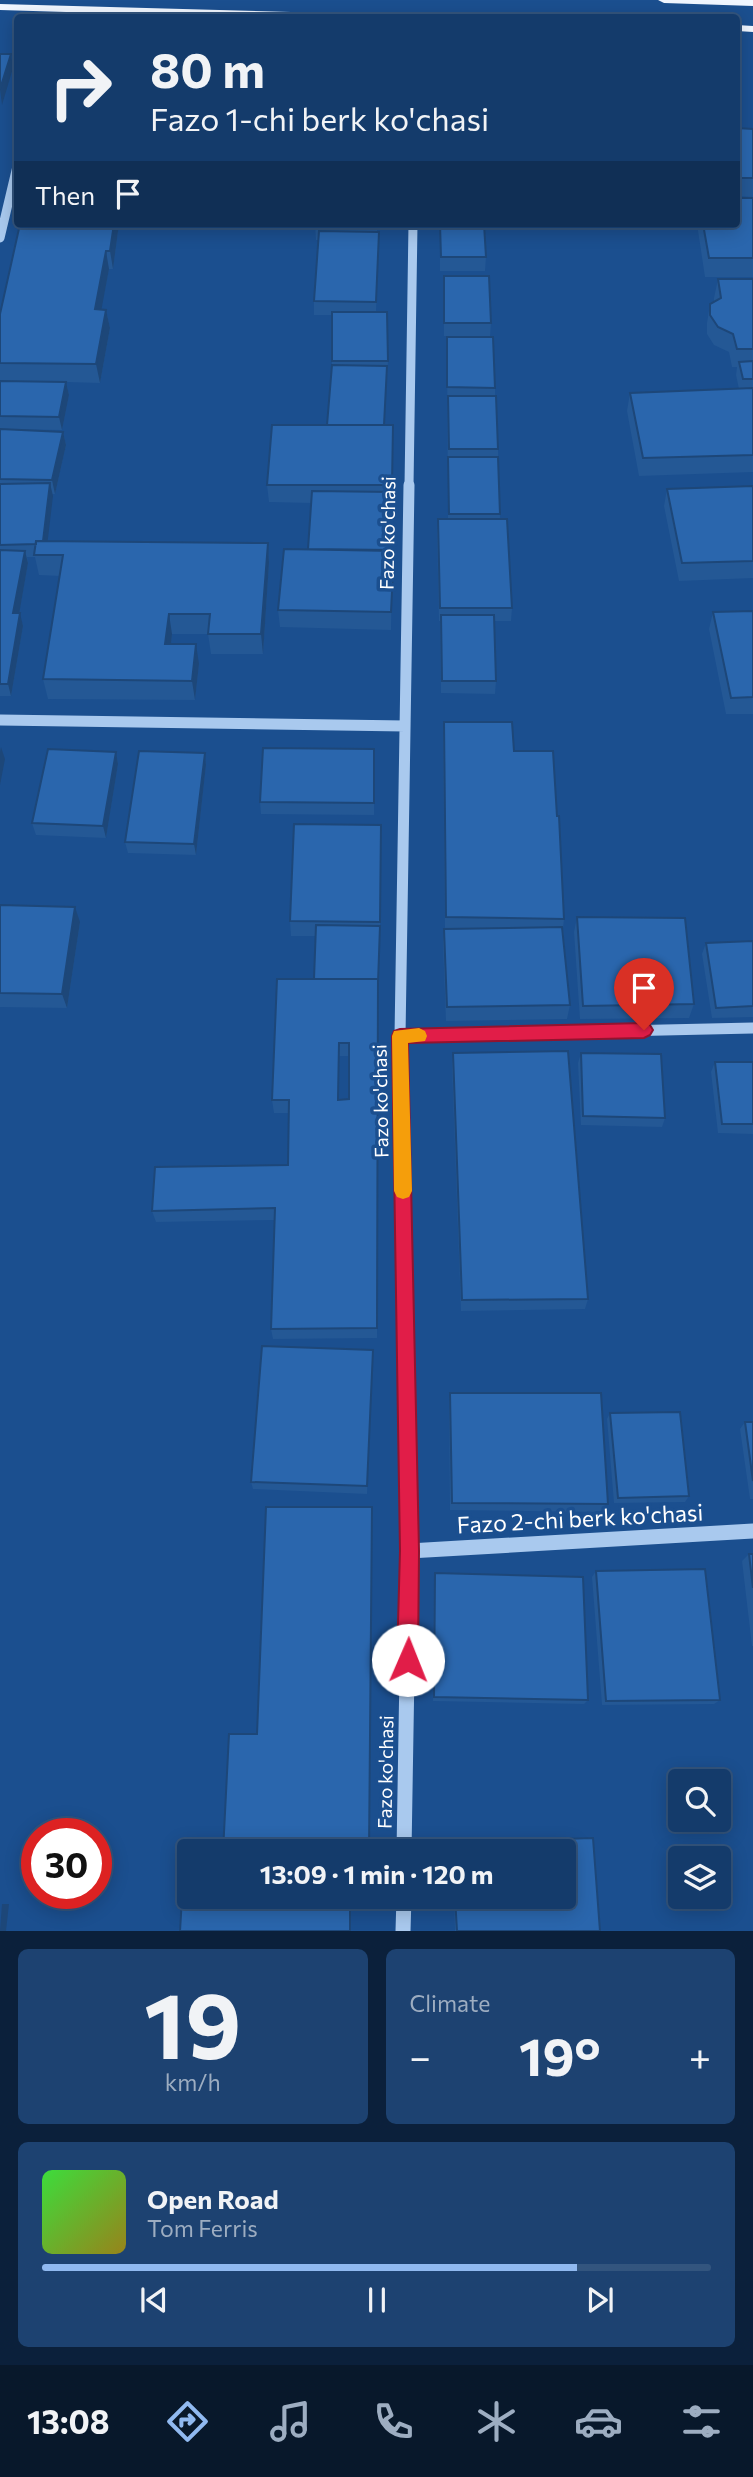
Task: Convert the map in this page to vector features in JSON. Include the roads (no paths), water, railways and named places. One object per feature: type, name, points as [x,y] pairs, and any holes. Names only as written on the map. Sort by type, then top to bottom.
[{"type":"main road","points":[[664,0],[753,3]]},
{"type":"main road","points":[[0,7],[255,14]]},
{"type":"street","points":[[0,238],[14,179]]},
{"type":"street","name":"Fazo ko'chasi","points":[[404,1839],[410,1551],[400,1036],[413,228]]},
{"type":"street","points":[[0,720],[405,726]]},
{"type":"street","points":[[400,1036],[753,1028]]},
{"type":"street","name":"Fazo 2-chi berk ko'chasi","points":[[410,1551],[753,1531]]},
{"type":"street","points":[[403,1931],[404,1909]]}]
